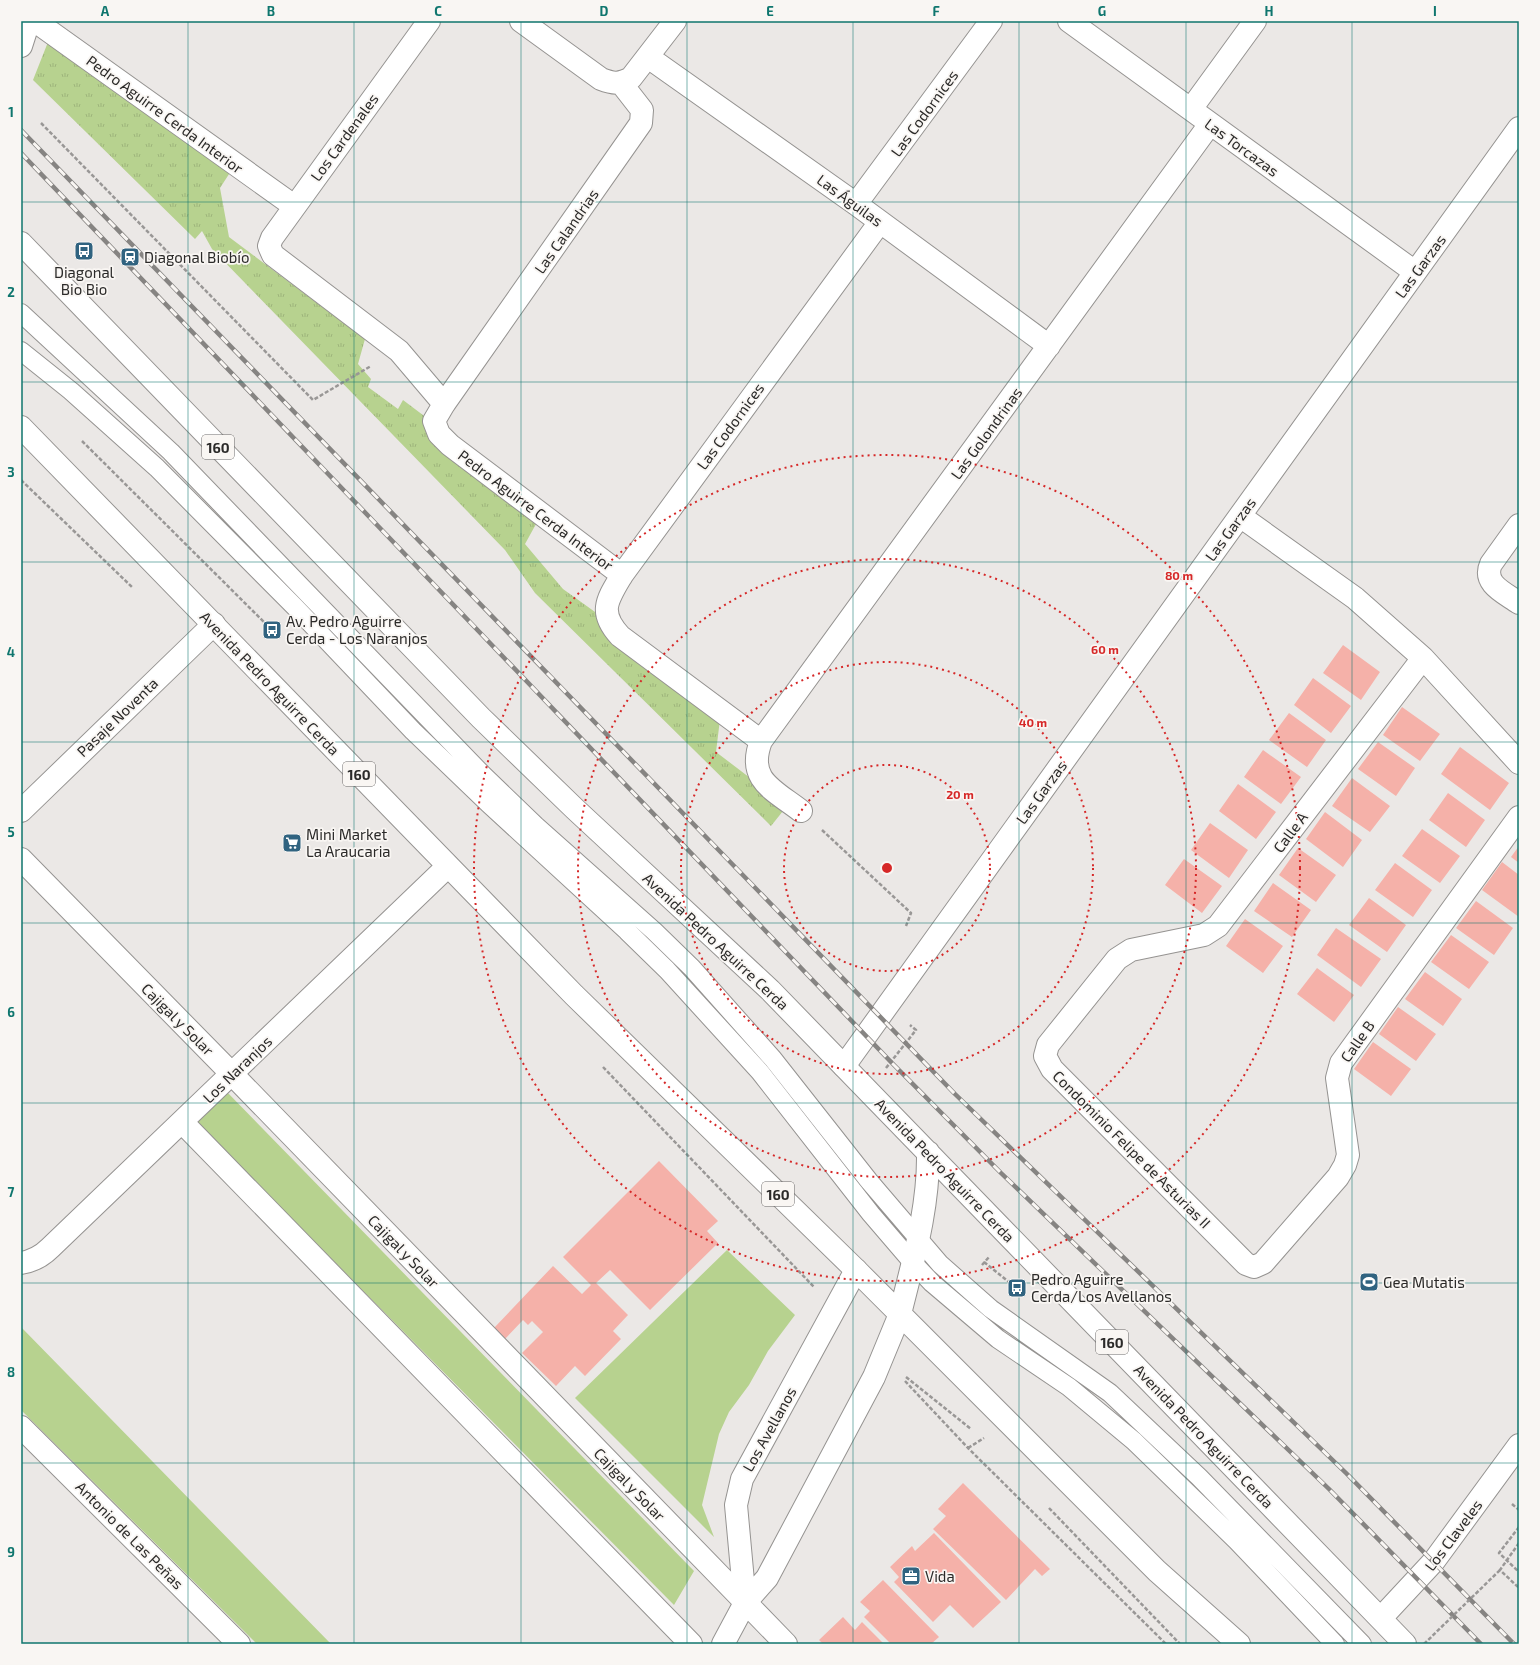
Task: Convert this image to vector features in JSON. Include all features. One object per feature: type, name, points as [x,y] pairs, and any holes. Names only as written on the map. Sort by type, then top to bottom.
[{"type":"main road","points":[[21,46],[29,21]]},
{"type":"main road","name":"Pedro Aguirre Cerda Interior","points":[[35,21],[294,206]]},
{"type":"main road","name":"Los Cardenales","points":[[398,350],[273,255],[269,246],[272,238],[294,206],[428,21]]},
{"type":"main road","points":[[521,21],[601,79],[612,83],[622,83],[632,78],[675,21]]},
{"type":"main road","name":"Las Codornices","points":[[856,204],[991,21]]},
{"type":"main road","name":"Las Torcazas","points":[[1069,21],[1415,272]]},
{"type":"main road","points":[[1191,110],[1255,21]]},
{"type":"main road","name":"Las Águilas","points":[[648,57],[856,204],[1049,346]]},
{"type":"main road","name":"Las Calandrias","points":[[450,445],[439,434],[434,421],[444,404],[642,123],[642,110],[622,83]]},
{"type":"main road","name":"Las Golondrinas","points":[[761,741],[1210,124]]},
{"type":"main road","name":"Las Garzas","points":[[844,1066],[1519,128]]},
{"type":"main road","name":"Las Codornices","points":[[761,741],[620,636],[610,625],[607,613],[608,601],[622,574],[880,222]]},
{"type":"main road","name":"Avenida Pedro Aguirre Cerda","points":[[21,243],[481,718],[575,809],[770,990],[1405,1644]]},
{"type":"main road","points":[[398,350],[444,404]]},
{"type":"main road","name":"Avenida Pedro Aguirre Cerda","points":[[21,428],[214,624],[585,1006],[856,1270],[1157,1571],[1239,1644]]},
{"type":"main road","name":"Pedro Aguirre Cerda Interior","points":[[450,445],[622,574]]},
{"type":"main road","points":[[1240,516],[1355,598],[1423,658],[1519,763]]},
{"type":"main road","points":[[1519,525],[1491,564],[1488,576],[1495,585],[1519,603]]},
{"type":"main road","name":"Pasaje Noventa","points":[[21,811],[214,624]]},
{"type":"main road","name":"Calle A","points":[[1123,954],[1131,950],[1204,935],[1218,926],[1423,658]]},
{"type":"main road","points":[[761,741],[756,764],[759,776],[801,811]]},
{"type":"main road","name":"Calle B","points":[[1246,1264],[1254,1267],[1263,1263],[1338,1177],[1345,1165],[1348,1155],[1337,1078],[1341,1063],[1519,817]]},
{"type":"main road","name":"Cajigal y Solar","points":[[21,859],[786,1644]]},
{"type":"main road","name":"Los Naranjos","points":[[21,1263],[29,1262],[41,1257],[448,866]]},
{"type":"main road","name":"Condominio Felipe de Asturias II","points":[[1123,954],[1116,959],[1048,1045],[1045,1056],[1052,1069],[1246,1264]]},
{"type":"main road","points":[[182,1122],[691,1644]]},
{"type":"main road","points":[[723,1644],[745,1603],[767,1578],[874,1377],[882,1358],[900,1314],[919,1239],[927,1183],[928,1152]]},
{"type":"main road","name":"Los Avellanos","points":[[745,1603],[736,1505],[742,1479],[856,1270]]},
{"type":"main road","name":"Antonio de Las Peñas","points":[[21,1427],[239,1644]]},
{"type":"main road","name":"Los Claveles","points":[[1381,1618],[1434,1561],[1519,1445]]},
{"type":"lane","points":[[21,314],[171,452],[482,774],[536,826],[654,931],[692,968],[773,1059],[869,1181],[940,1264],[991,1309],[1110,1393],[1199,1477],[1362,1644]]},
{"type":"lane","points":[[21,351],[124,436],[295,607],[419,736],[490,804],[628,931],[667,970],[760,1072],[839,1174],[932,1284],[998,1339],[1069,1387],[1098,1409],[1134,1441],[1237,1541],[1335,1644]]},
{"type":"path","points":[[41,123],[313,400],[398,350]]},
{"type":"path","points":[[77,435],[272,630],[295,607]]},
{"type":"path","points":[[801,811],[911,913]]},
{"type":"path","points":[[984,1262],[1017,1288]]},
{"type":"path","points":[[882,1358],[988,1444]]},
{"type":"path","points":[[882,1358],[968,1448],[1166,1644]]},
{"type":"path","points":[[1049,1507],[1180,1644]]},
{"type":"path","points":[[1519,1528],[1499,1553],[1519,1572]]},
{"type":"path","points":[[1424,1644],[1500,1570],[1519,1544]]},
{"type":"path","points":[[1500,1570],[1519,1588]]},
{"type":"green space","points":[[48,42],[231,171],[220,188],[229,237],[365,339],[358,364],[371,379],[368,387],[398,409],[403,400],[529,495],[541,515],[525,544],[563,589],[722,703],[716,752],[787,806],[771,826],[535,593],[505,550],[212,249],[202,231],[195,239],[33,80]]},
{"type":"green space","points":[[227,1092],[694,1571],[674,1605],[195,1121]]},
{"type":"green space","points":[[727,1250],[795,1315],[768,1351],[749,1385],[729,1412],[719,1434],[702,1505],[714,1537],[575,1398]]},
{"type":"green space","points":[[21,1327],[331,1644],[257,1644],[21,1410]]},
{"type":"building","points":[[1343,645],[1380,672],[1361,700],[1323,673]]},
{"type":"building","points":[[1313,678],[1351,706],[1331,733],[1294,705]]},
{"type":"building","points":[[1402,707],[1440,734],[1420,761],[1383,735]]},
{"type":"building","points":[[1289,713],[1326,740],[1307,767],[1269,740]]},
{"type":"building","points":[[1378,742],[1415,768],[1396,796],[1358,769]]},
{"type":"building","points":[[1460,747],[1509,783],[1490,810],[1441,774]]},
{"type":"building","points":[[1263,750],[1301,777],[1281,804],[1244,777]]},
{"type":"building","points":[[1352,778],[1390,806],[1370,832],[1332,806]]},
{"type":"building","points":[[1238,784],[1276,812],[1256,839],[1219,811]]},
{"type":"building","points":[[1448,793],[1485,820],[1466,847],[1429,820]]},
{"type":"building","points":[[1325,812],[1362,840],[1343,867],[1306,839]]},
{"type":"building","points":[[1210,823],[1248,850],[1229,878],[1191,850]]},
{"type":"building","points":[[1422,829],[1460,856],[1440,883],[1402,856]]},
{"type":"building","points":[[1519,846],[1519,863],[1511,857]]},
{"type":"building","points":[[1298,848],[1336,875],[1316,902],[1279,875]]},
{"type":"building","points":[[1184,859],[1222,886],[1202,913],[1165,885]]},
{"type":"building","points":[[1502,862],[1519,875],[1519,917],[1482,890]]},
{"type":"building","points":[[1395,863],[1432,890],[1413,917],[1375,890]]},
{"type":"building","points":[[1273,883],[1311,910],[1292,937],[1254,911]]},
{"type":"building","points":[[1369,898],[1406,925],[1387,952],[1349,925]]},
{"type":"building","points":[[1476,901],[1513,928],[1494,955],[1456,928]]},
{"type":"building","points":[[1245,919],[1283,946],[1263,973],[1226,946]]},
{"type":"building","points":[[1336,928],[1381,959],[1361,987],[1317,955]]},
{"type":"building","points":[[1451,935],[1489,962],[1469,989],[1431,962]]},
{"type":"building","points":[[1317,968],[1354,995],[1334,1022],[1297,994]]},
{"type":"building","points":[[1425,972],[1462,999],[1443,1026],[1405,999]]},
{"type":"building","points":[[1398,1007],[1436,1034],[1416,1061],[1379,1034]]},
{"type":"building","points":[[1373,1042],[1411,1069],[1391,1096],[1354,1069]]},
{"type":"building","points":[[659,1161],[718,1221],[707,1231],[718,1243],[650,1310],[610,1270],[596,1283],[628,1315],[613,1331],[621,1339],[585,1376],[575,1366],[556,1386],[522,1353],[543,1332],[532,1321],[528,1325],[523,1320],[505,1339],[494,1328],[553,1266],[582,1294],[591,1285],[563,1257]]},
{"type":"building","points":[[963,1483],[1050,1569],[1042,1576],[1035,1569],[1006,1600],[933,1529],[946,1516],[938,1509]]},
{"type":"building","points":[[934,1533],[1001,1602],[973,1628],[950,1605],[933,1622],[894,1582],[899,1577],[890,1567],[912,1546],[915,1551]]},
{"type":"building","points":[[883,1580],[939,1637],[931,1644],[891,1644],[864,1617],[870,1611],[860,1602]]},
{"type":"building","points":[[843,1617],[855,1630],[862,1622],[884,1644],[823,1644],[819,1640]]},
{"type":"railway","points":[[21,130],[955,1094],[1346,1473],[1514,1644]]},
{"type":"railway","points":[[21,153],[891,1062],[1001,1173],[1329,1489],[1481,1644]]},
{"type":"place","name":"Diagonal Bio Bio","points":[[84,251]]},
{"type":"place","name":"Diagonal Biobío","points":[[130,257]]},
{"type":"place","name":"Av. Pedro Aguirre Cerda - Los Naranjos","points":[[272,630]]},
{"type":"place","name":"Mini Market La Araucaria","points":[[292,843]]},
{"type":"place","name":"Gea Mutatis","points":[[1369,1282]]},
{"type":"place","name":"Pedro Aguirre Cerda/Los Avellanos","points":[[1017,1288]]},
{"type":"place","name":"Vida","points":[[911,1576]]}]
